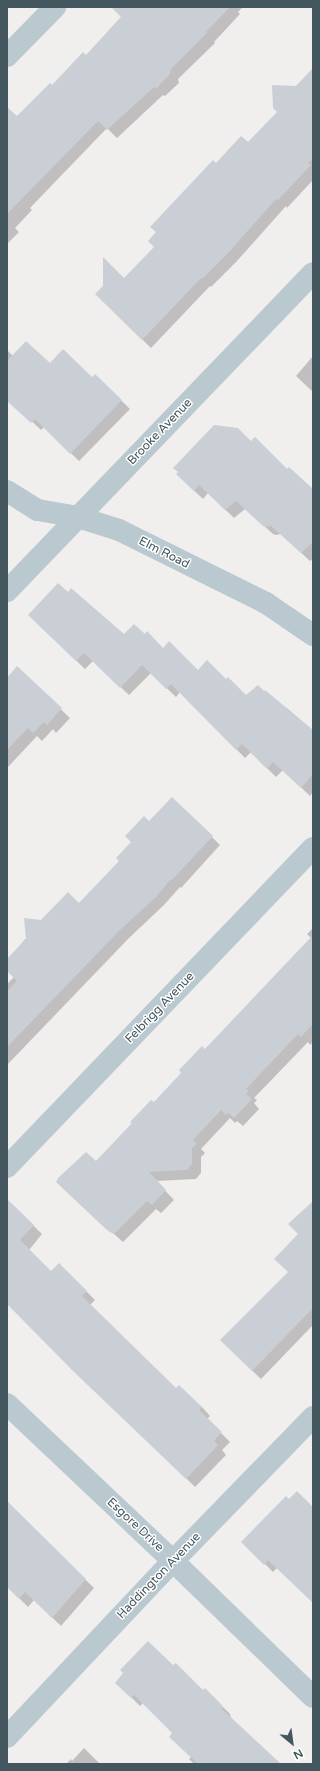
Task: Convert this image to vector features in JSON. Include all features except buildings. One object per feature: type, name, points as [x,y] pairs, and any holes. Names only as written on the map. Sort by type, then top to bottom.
[{"type":"street","points":[[7,56],[56,7]]},
{"type":"street","name":"Brooke Avenue","points":[[7,591],[313,273]]},
{"type":"street","name":"Elm Road","points":[[7,491],[38,510],[78,517],[119,530],[266,603],[313,635]]},
{"type":"street","name":"Felbrigg Avenue","points":[[7,1167],[313,848]]},
{"type":"street","name":"Esgore Drive","points":[[7,1404],[173,1561],[313,1698]]},
{"type":"street","name":"Haddington Avenue","points":[[7,1737],[173,1561],[313,1417]]}]
